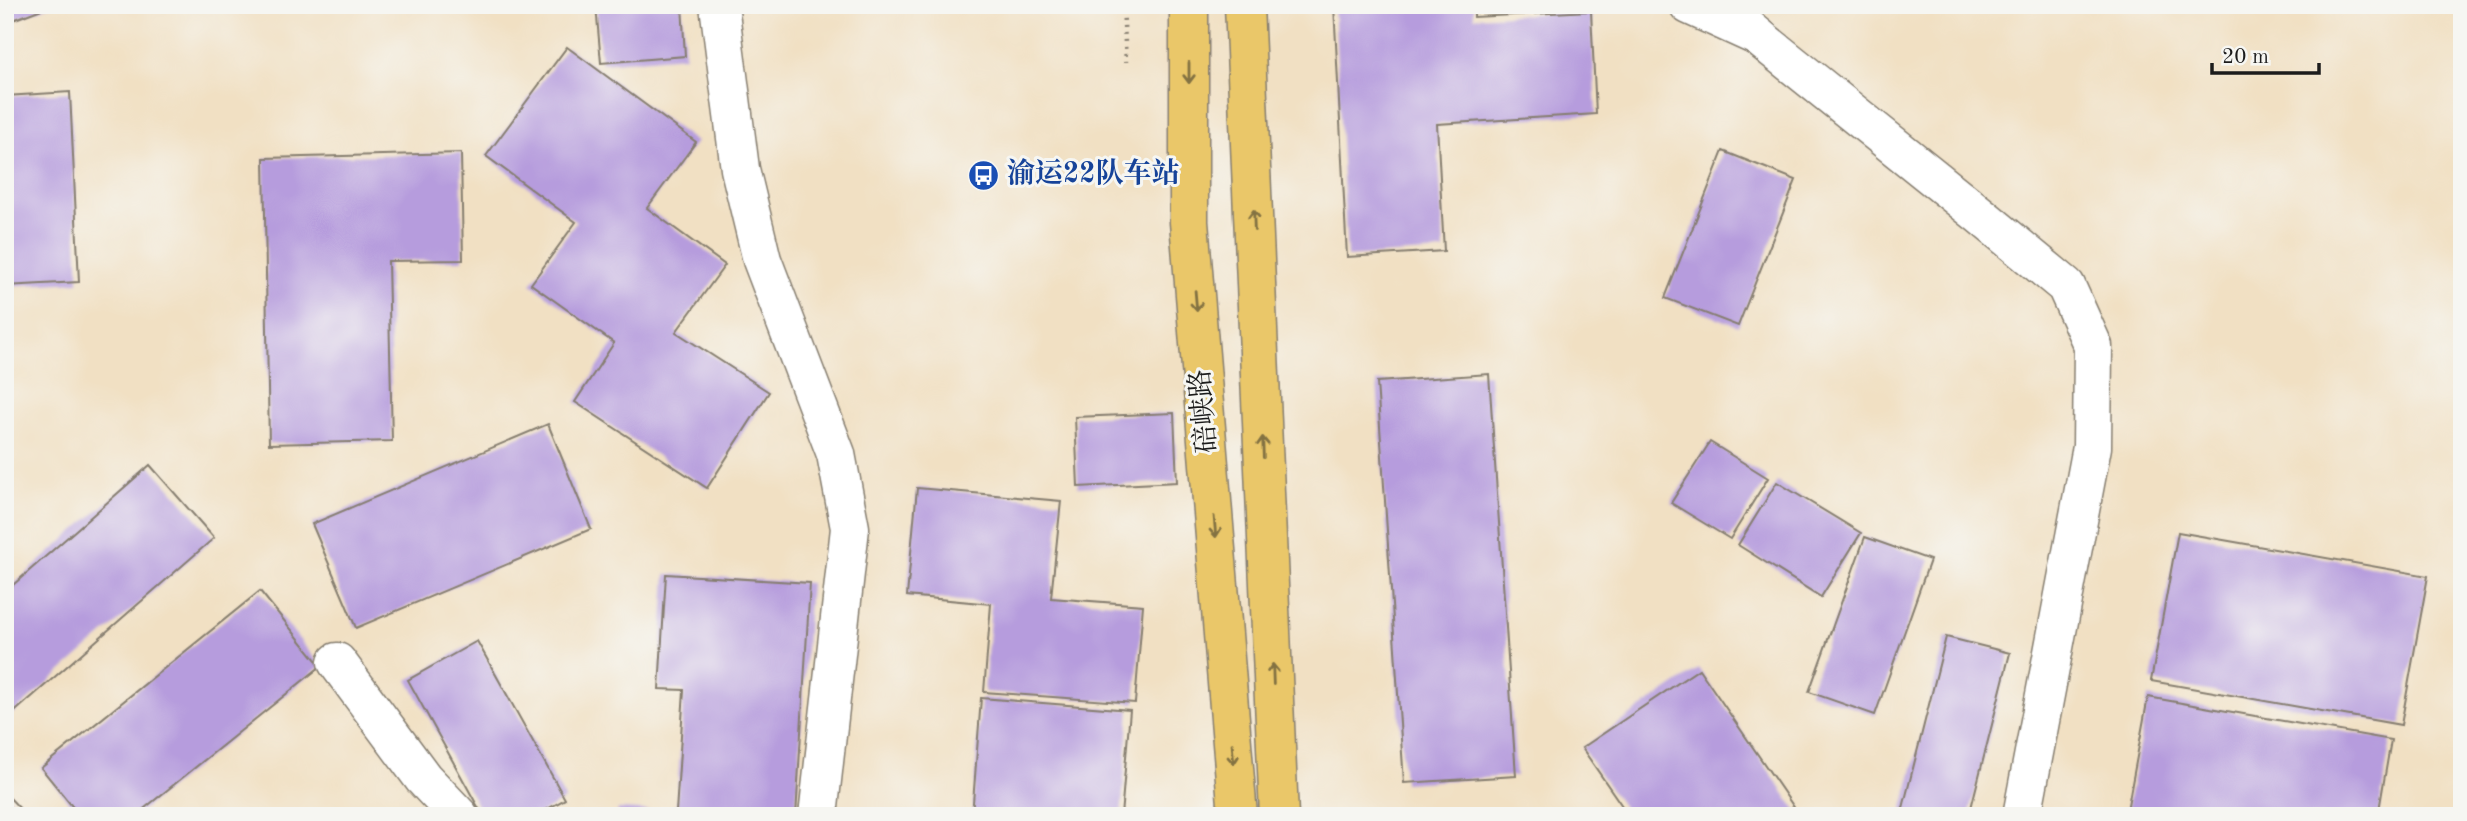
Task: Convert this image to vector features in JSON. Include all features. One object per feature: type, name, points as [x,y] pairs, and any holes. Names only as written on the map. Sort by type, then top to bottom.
[{"type":"main road","name":"碚峡路","points":[[1189,5],[1189,222],[1238,816]]},
{"type":"main road","name":"碚峡路","points":[[1244,5],[1279,816]]},
{"type":"street","points":[[719,5],[740,169],[762,260],[836,454],[850,528],[818,816]]},
{"type":"street","points":[[1689,5],[1757,36]]},
{"type":"street","points":[[1721,5],[2066,286],[2093,346],[2092,447],[2022,816]]},
{"type":"street","points":[[337,662],[423,778],[459,816]]},
{"type":"path","points":[[1123,5],[1126,62]]},
{"type":"building","points":[[5,5],[52,5],[5,23]]},
{"type":"building","points":[[596,5],[682,5],[685,56],[601,63]]},
{"type":"building","points":[[1334,5],[1474,5],[1474,17],[1591,11],[1596,114],[1437,124],[1444,251],[1347,257]]},
{"type":"building","points":[[567,47],[696,142],[647,208],[725,265],[676,332],[769,392],[707,488],[575,402],[614,343],[531,284],[576,222],[486,156]]},
{"type":"building","points":[[70,92],[79,282],[5,286],[5,96]]},
{"type":"building","points":[[1723,151],[1796,180],[1738,326],[1665,298]]},
{"type":"building","points":[[461,153],[463,260],[388,261],[392,441],[269,444],[264,158]]},
{"type":"building","points":[[1489,374],[1516,776],[1404,783],[1377,382]]},
{"type":"building","points":[[1174,413],[1177,482],[1078,487],[1075,417]]},
{"type":"building","points":[[548,424],[591,529],[356,628],[312,524]]},
{"type":"building","points":[[1710,442],[1768,478],[1730,539],[1671,503]]},
{"type":"building","points":[[150,465],[214,538],[11,715],[5,708],[5,592]]},
{"type":"building","points":[[1777,482],[1861,533],[1821,597],[1738,545]]},
{"type":"building","points":[[917,488],[1061,501],[1051,598],[1143,605],[1135,703],[984,692],[991,604],[907,596]]},
{"type":"building","points":[[2178,532],[2428,576],[2401,725],[2151,681]]},
{"type":"building","points":[[1865,537],[1930,560],[1875,715],[1809,692]]},
{"type":"building","points":[[666,574],[810,583],[796,816],[617,816],[618,809],[676,812],[684,690],[659,689]]},
{"type":"building","points":[[260,591],[321,666],[135,816],[80,816],[41,768]]},
{"type":"building","points":[[1946,637],[2010,653],[1969,816],[1901,816]]},
{"type":"building","points":[[477,641],[565,799],[535,816],[483,816],[408,680]]},
{"type":"building","points":[[1699,669],[1800,816],[1629,816],[1582,748]]},
{"type":"building","points":[[2148,697],[2391,740],[2378,816],[2126,816]]},
{"type":"building","points":[[981,698],[1130,710],[1121,816],[972,816]]},
{"type":"building","points":[[5,793],[27,816],[5,816]]},
{"type":"place","name":"渝运22队车站","points":[[984,175]]}]
